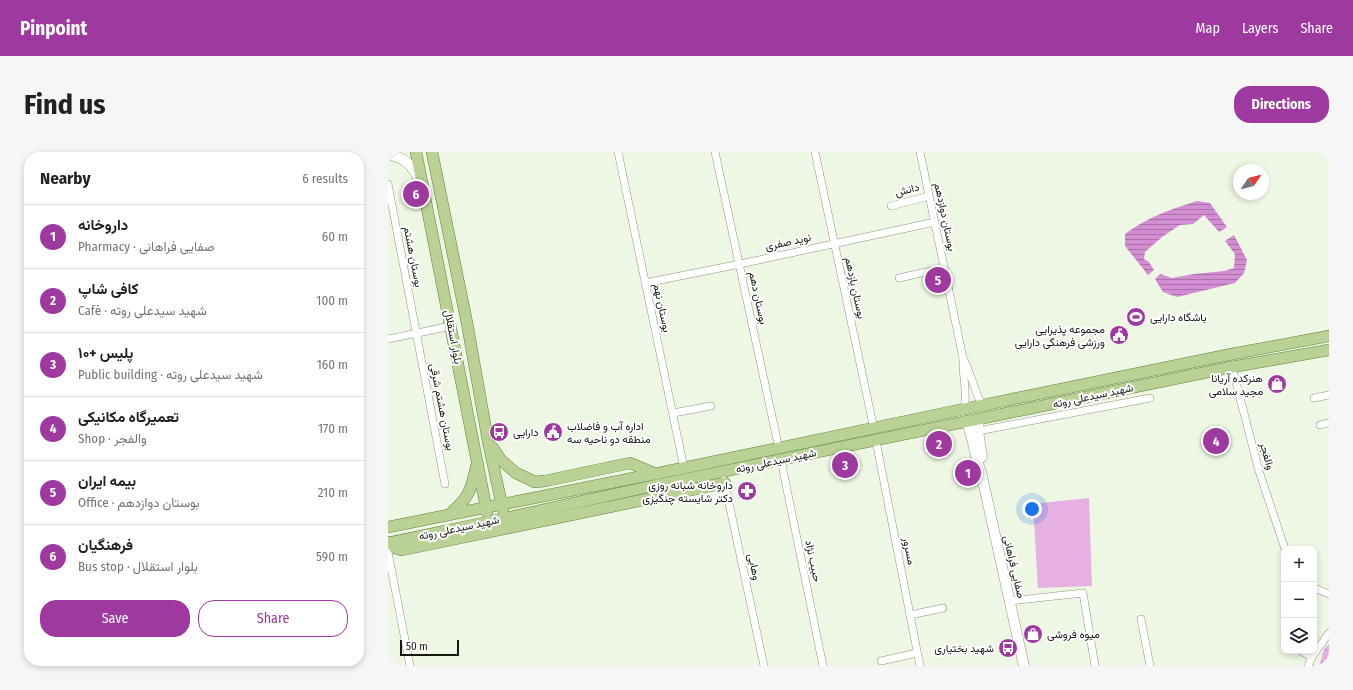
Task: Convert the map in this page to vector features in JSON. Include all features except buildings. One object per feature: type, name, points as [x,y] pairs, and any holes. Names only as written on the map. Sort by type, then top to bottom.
[{"type":"main road","name":"بلوار استقلال","points":[[416,152],[478,460],[489,522]]},
{"type":"main road","name":"بلوار استقلال","points":[[432,152],[461,295],[488,441],[503,503],[505,518]]},
{"type":"main road","points":[[388,154],[400,157],[412,166],[422,184]]},
{"type":"main road","points":[[445,298],[451,306],[456,307],[461,295]]},
{"type":"main road","points":[[451,326],[466,323]]},
{"type":"main road","name":"شهید سیدعلی روته","points":[[389,545],[652,486],[686,474],[780,454],[874,429],[982,405],[1227,355],[1329,336]]},
{"type":"main road","name":"شهید سیدعلی روته","points":[[388,526],[656,474],[686,474],[723,477],[780,454],[876,441],[966,421],[1232,367],[1329,350]]},
{"type":"main road","name":"صفایی فراهانی","points":[[979,419],[978,431],[983,463],[981,472]]},
{"type":"main road","name":"صفایی فراهانی","points":[[966,421],[970,429],[976,461],[981,472],[1024,666]]},
{"type":"main road","points":[[488,441],[501,460],[516,473],[534,482],[630,463],[656,474]]},
{"type":"main road","points":[[470,536],[452,530],[449,519],[451,514],[463,503],[471,490],[478,460]]},
{"type":"main road","points":[[389,545],[402,550],[633,502],[723,477]]},
{"type":"main road","points":[[545,481],[569,491]]},
{"type":"main road","points":[[633,502],[652,486]]},
{"type":"street","name":"بوستان نهم","points":[[618,152],[686,474]]},
{"type":"street","name":"بوستان دهم","points":[[715,152],[780,454]]},
{"type":"street","name":"بوستان یازدهم","points":[[815,152],[874,429]]},
{"type":"street","name":"بوستان دوازدهم","points":[[920,152],[963,358],[977,396],[982,405]]},
{"type":"street","name":"بوستان هشتم","points":[[388,184],[417,334]]},
{"type":"street","name":"دانش","points":[[891,206],[929,196]]},
{"type":"street","name":"نوید صفری","points":[[645,283],[934,222]]},
{"type":"street","points":[[899,278],[944,268]]},
{"type":"street","points":[[388,339],[451,326]]},
{"type":"street","name":"بوستان هشتم شرقی","points":[[417,334],[445,484]]},
{"type":"street","name":"بوستان دوازدهم","points":[[963,358],[962,369],[967,398],[964,409]]},
{"type":"street","name":"والفجر","points":[[1232,367],[1259,471],[1284,546]]},
{"type":"street","points":[[1314,398],[1329,395]]},
{"type":"street","points":[[978,431],[1150,398]]},
{"type":"street","points":[[673,413],[711,406]]},
{"type":"street","points":[[1320,425],[1329,424]]},
{"type":"street","name":"مسرور","points":[[876,441],[920,666]]},
{"type":"street","name":"حبیب نژاد","points":[[780,454],[823,666]]},
{"type":"street","name":"وهابی","points":[[723,477],[764,666]]},
{"type":"street","points":[[389,545],[410,666]]},
{"type":"street","points":[[1317,589],[1329,594]]},
{"type":"street","points":[[1010,601],[1083,593],[1095,666]]},
{"type":"street","points":[[910,615],[943,608]]},
{"type":"street","points":[[1141,619],[1150,666]]},
{"type":"street","points":[[1308,666],[1312,657],[1329,633]]},
{"type":"street","points":[[881,661],[917,653]]},
{"type":"street","points":[[1306,654],[1312,657]]},
{"type":"shaded area","points":[[1197,201],[1210,203],[1227,227],[1219,232],[1204,215],[1193,224],[1180,225],[1162,237],[1145,252],[1144,259],[1149,262],[1154,270],[1148,275],[1125,246],[1125,234],[1160,214]]},
{"type":"shaded area","points":[[1234,235],[1247,260],[1244,273],[1235,283],[1177,297],[1163,292],[1155,279],[1160,274],[1172,278],[1224,271],[1234,268],[1235,254],[1225,241]]},
{"type":"shaded area","points":[[1089,498],[1092,586],[1038,588],[1033,504]]},
{"type":"shaded area","points":[[1329,644],[1329,666],[1319,666],[1324,649]]},
{"type":"place","name":"فرهنگیان","points":[[416,194]]},
{"type":"place","name":"بیمه ایران","points":[[938,280]]},
{"type":"place","name":"باشگاه دارایی","points":[[1136,317]]},
{"type":"place","name":"مجموعه پذیرایی ورزشی فرهنگی دارایی","points":[[1119,335]]},
{"type":"place","name":"هنرکده آریانا مجید سلامی","points":[[1277,384]]},
{"type":"place","name":"دارایی","points":[[499,432]]},
{"type":"place","name":"اداره آب و فاضلاب منطقه دو ناحیه سه","points":[[553,432]]},
{"type":"place","name":"تعمیرگاه مکانیکی","points":[[1216,441]]},
{"type":"place","name":"کافی شاپ","points":[[939,444]]},
{"type":"place","name":"پلیس +۱۰","points":[[845,465]]},
{"type":"place","name":"داروخانه","points":[[968,473]]},
{"type":"place","name":"داروخانه شبانه روزی دکتر شایسته چنگیزی","points":[[747,491]]},
{"type":"place","name":"میوه فروشی","points":[[1033,634]]},
{"type":"place","name":"شهید بختیاری","points":[[1008,648]]}]
